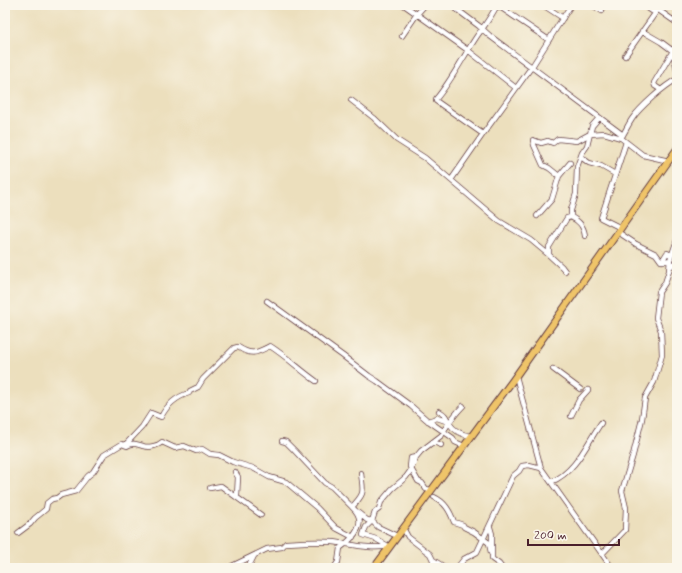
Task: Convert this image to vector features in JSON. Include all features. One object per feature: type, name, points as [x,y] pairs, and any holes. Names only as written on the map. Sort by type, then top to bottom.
[{"type":"highway","points":[[374,568],[402,528],[516,376],[677,149]]},
{"type":"street","points":[[404,5],[469,51],[516,88]]},
{"type":"street","points":[[402,36],[425,5]]},
{"type":"street","points":[[451,5],[599,118],[643,155],[669,161]]},
{"type":"street","points":[[483,134],[436,101],[436,99],[446,87],[482,29],[493,15],[497,5],[549,40]]},
{"type":"street","points":[[543,5],[563,18]]},
{"type":"street","points":[[451,180],[531,67],[571,5]]},
{"type":"street","points":[[592,5],[602,11]]},
{"type":"street","points":[[643,5],[658,9],[677,23]]},
{"type":"street","points":[[625,56],[658,9]]},
{"type":"street","points":[[642,31],[673,51],[677,71]]},
{"type":"street","points":[[661,90],[655,86],[654,83],[677,44]]},
{"type":"street","points":[[622,137],[633,118],[661,90],[677,79]]},
{"type":"street","points":[[351,100],[374,118],[397,140],[425,158],[499,221],[531,240],[565,271]]},
{"type":"street","points":[[549,255],[549,247],[567,218],[571,216],[576,194],[577,167],[588,146],[592,126],[599,118]]},
{"type":"street","points":[[559,176],[543,165],[534,146],[533,140],[541,143],[548,141],[553,143],[558,139],[577,141],[590,134],[604,132],[622,137]]},
{"type":"street","points":[[626,142],[601,218],[620,230],[636,244],[656,254],[662,261],[667,253],[671,257]]},
{"type":"street","points":[[581,158],[589,163],[601,166],[615,174]]},
{"type":"street","points":[[537,216],[552,199],[559,176],[570,163]]},
{"type":"street","points":[[571,216],[583,227],[585,236]]},
{"type":"street","points":[[677,240],[675,252],[677,254]]},
{"type":"street","points":[[602,554],[625,530],[626,508],[622,491],[642,419],[645,398],[654,382],[662,355],[661,331],[656,318],[659,292],[665,283],[670,267],[671,257],[676,247]]},
{"type":"street","points":[[670,267],[677,261]]},
{"type":"street","points":[[267,301],[411,406],[428,421],[453,438],[455,442],[464,446]]},
{"type":"street","points":[[125,445],[142,427],[151,413],[161,417],[170,404],[182,395],[189,393],[198,387],[203,379],[234,348],[238,347],[244,352],[256,353],[270,346],[316,381]]},
{"type":"street","points":[[553,369],[580,389]]},
{"type":"street","points":[[516,376],[541,468],[612,568]]},
{"type":"street","points":[[571,416],[579,400],[588,390]]},
{"type":"street","points":[[390,545],[363,535],[366,527],[372,521],[375,512],[379,509],[385,496],[406,477],[411,470],[416,456],[442,435],[454,415],[463,406]]},
{"type":"street","points":[[439,411],[446,415],[449,422],[462,434],[471,436]]},
{"type":"street","points":[[428,421],[437,418],[439,420],[449,422]]},
{"type":"street","points":[[551,482],[560,479],[572,466],[601,423]]},
{"type":"street","points":[[282,441],[286,442],[325,483],[332,487],[356,511],[367,520],[372,521],[378,527],[397,536]]},
{"type":"street","points":[[18,533],[46,509],[47,503],[60,495],[76,491],[93,472],[104,455],[122,444],[137,444],[145,447],[162,442],[175,448],[184,446],[196,451],[202,449],[210,454],[219,455],[233,462],[253,468],[262,474],[286,482],[317,508],[336,528],[353,537]]},
{"type":"street","points":[[433,443],[441,445]]},
{"type":"street","points":[[457,568],[464,559],[478,552],[495,512],[502,501],[505,491],[513,476],[519,472],[522,466],[529,465],[541,468]]},
{"type":"street","points":[[411,470],[418,481],[422,483],[426,489],[431,490]]},
{"type":"street","points":[[235,472],[238,476],[237,496]]},
{"type":"street","points":[[352,507],[361,496],[363,490],[361,473]]},
{"type":"street","points":[[210,488],[221,486],[237,496],[261,515]]},
{"type":"street","points":[[434,497],[440,499],[450,510],[454,522],[463,525],[484,538],[490,546],[492,559],[502,568]]},
{"type":"street","points":[[334,568],[338,562],[340,548],[353,537],[358,530],[359,524],[356,511]]},
{"type":"street","points":[[490,526],[492,534],[491,553]]},
{"type":"street","points":[[402,528],[408,537],[430,554],[433,560],[446,568]]},
{"type":"street","points":[[232,566],[267,549],[282,547],[286,543],[332,542],[379,548],[390,545]]},
{"type":"street","points":[[248,568],[254,556]]},
{"type":"street","points":[[432,568],[433,560]]}]
